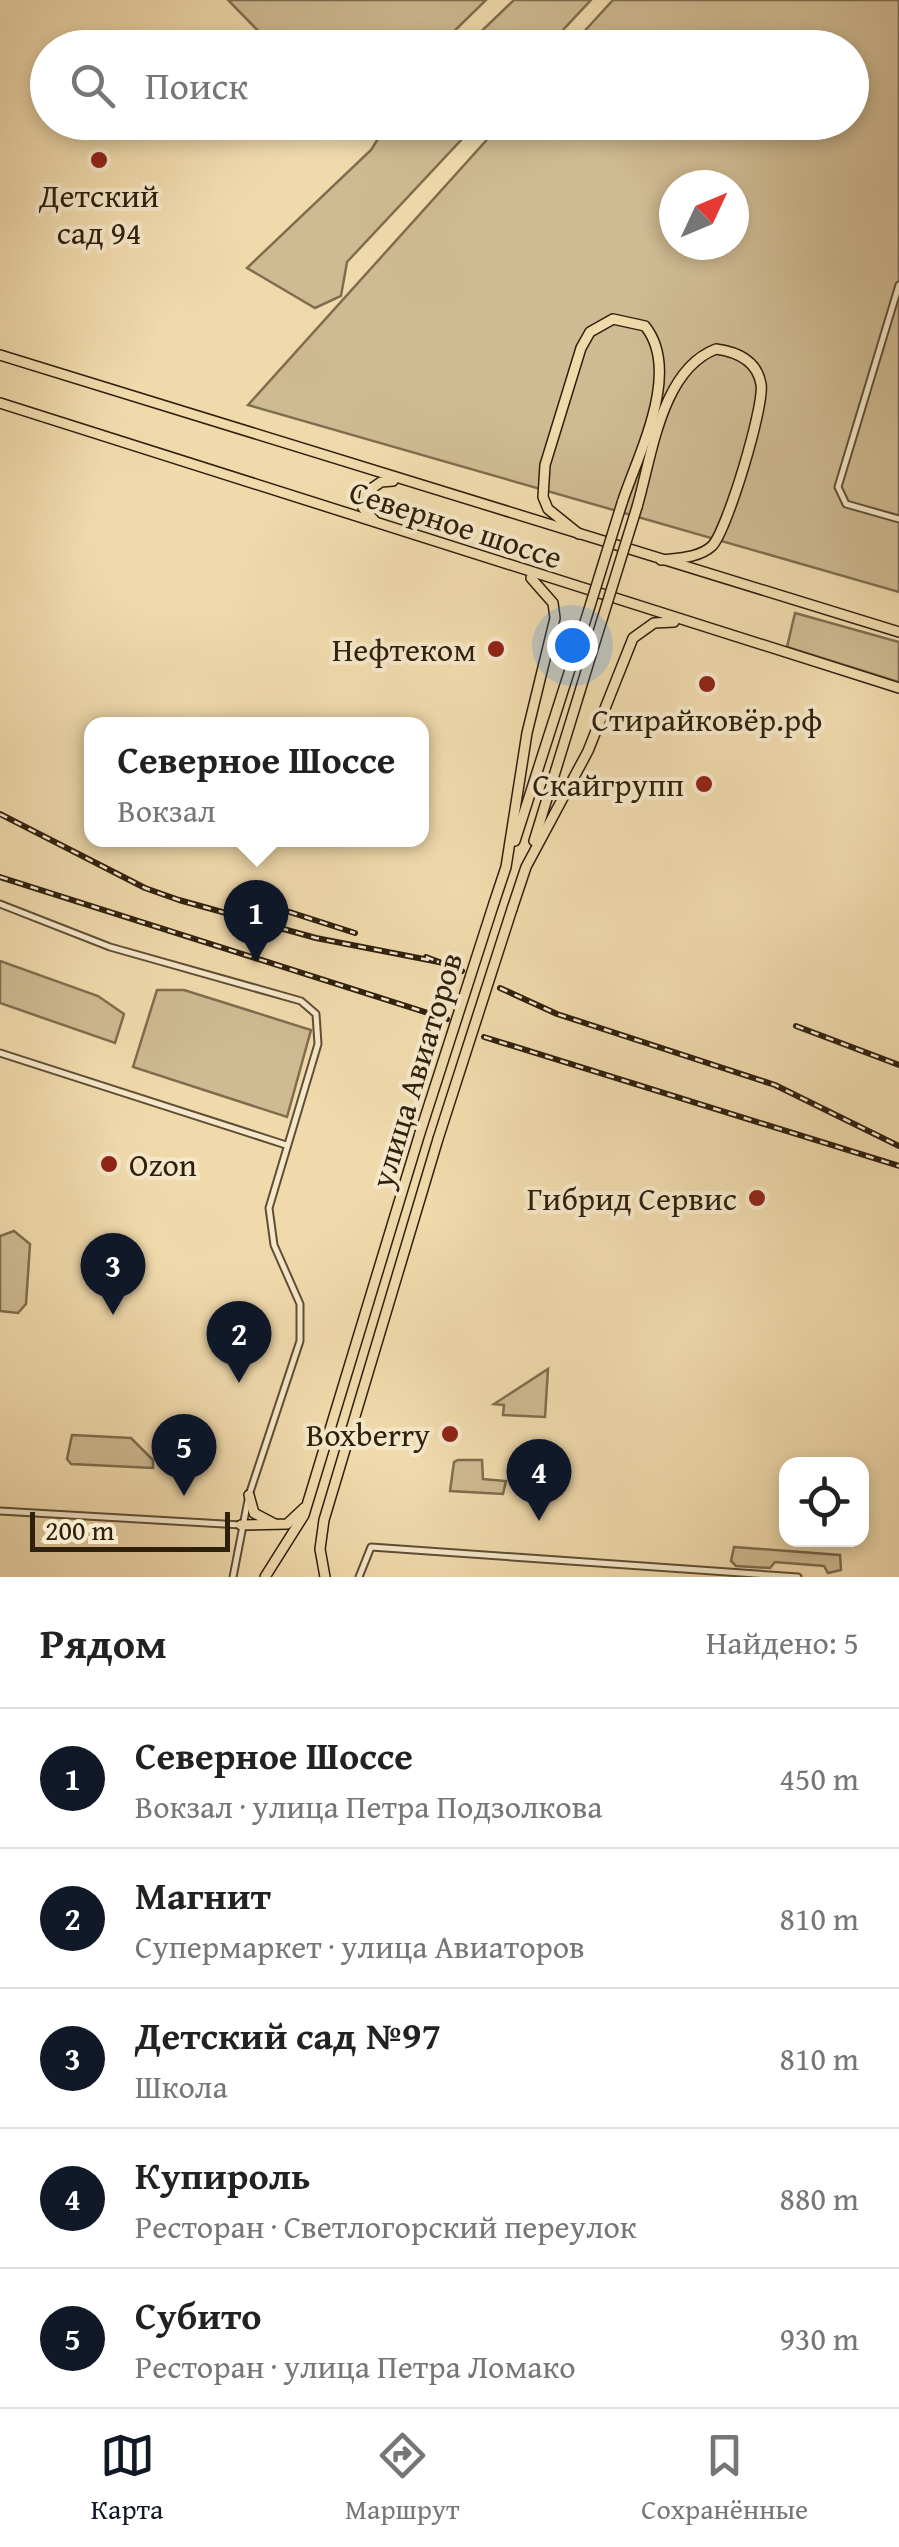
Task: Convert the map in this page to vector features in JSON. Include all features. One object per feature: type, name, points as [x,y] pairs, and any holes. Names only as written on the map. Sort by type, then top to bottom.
[{"type":"main road","points":[[506,867],[659,385],[659,354],[645,326],[613,318],[590,332],[581,348],[543,480],[548,509],[590,540]]},
{"type":"main road","points":[[526,868],[670,397],[700,355],[716,349],[748,360],[757,372],[761,399],[720,535],[696,556],[658,561]]},
{"type":"main road","name":"Северное шоссе","points":[[0,355],[658,561],[899,632]]},
{"type":"main road","name":"Северное шоссе","points":[[0,403],[525,573],[899,688]]},
{"type":"main road","points":[[383,526],[368,516],[363,501],[372,486],[396,480]]},
{"type":"main road","name":"улица Авиаторов","points":[[265,1577],[297,1530],[309,1502],[420,1134],[506,867],[526,733],[555,618],[546,591],[525,573]]},
{"type":"main road","name":"улица Авиаторов","points":[[325,1577],[320,1549],[324,1520],[438,1139],[526,868],[588,751],[633,638],[654,623],[682,622]]},
{"type":"main road","points":[[250,1494],[254,1513],[281,1525]]},
{"type":"main road","points":[[241,1525],[281,1525],[296,1518],[309,1502]]},
{"type":"street","points":[[899,285],[838,487],[846,504],[899,519]]},
{"type":"street","points":[[0,904],[110,948],[309,1006],[318,1021],[318,1044],[270,1195],[269,1226],[296,1292],[302,1326],[241,1525],[233,1577]]},
{"type":"street","points":[[0,1053],[286,1146]]},
{"type":"street","points":[[0,1512],[241,1525]]},
{"type":"street","points":[[359,1577],[371,1547],[798,1577]]},
{"type":"shaded area","points":[[228,0],[486,0],[455,30],[257,30]]},
{"type":"shaded area","points":[[514,0],[591,0],[563,30],[483,30]]},
{"type":"shaded area","points":[[613,0],[899,0],[899,592],[248,405],[487,140],[869,140],[869,30],[586,30]]},
{"type":"shaded area","points":[[377,140],[461,140],[347,262],[341,296],[315,308],[247,268]]},
{"type":"shaded area","points":[[795,613],[899,642],[899,682],[787,647]]},
{"type":"shaded area","points":[[0,961],[98,996],[124,1014],[115,1043],[0,1003]]},
{"type":"shaded area","points":[[157,990],[184,990],[311,1030],[287,1117],[133,1067]]},
{"type":"shaded area","points":[[14,1231],[30,1244],[26,1304],[18,1313],[0,1311],[0,1236]]},
{"type":"shaded area","points":[[548,1369],[545,1417],[503,1415],[504,1405],[494,1404]]},
{"type":"shaded area","points":[[72,1435],[131,1438],[153,1460],[153,1468],[71,1464],[67,1459]]},
{"type":"shaded area","points":[[482,1460],[483,1479],[506,1481],[503,1494],[450,1491],[454,1462]]},
{"type":"shaded area","points":[[734,1547],[840,1555],[841,1570],[828,1573],[824,1566],[775,1562],[770,1568],[736,1566],[731,1561]]},
{"type":"railway","points":[[0,814],[145,888],[179,900],[316,938],[439,962]]},
{"type":"railway","points":[[0,877],[447,1019]]},
{"type":"railway","points":[[274,907],[355,933]]},
{"type":"railway","points":[[426,957],[462,971]]},
{"type":"railway","points":[[500,988],[557,1014],[775,1085],[899,1146]]},
{"type":"railway","points":[[796,1026],[899,1065]]},
{"type":"railway","points":[[484,1037],[899,1166]]},
{"type":"place","name":"Детский сад 94","points":[[99,160]]},
{"type":"place","name":"Нефтеком","points":[[496,649]]},
{"type":"place","name":"Стирайковёр.рф","points":[[707,684]]},
{"type":"place","name":"Скайгрупп","points":[[704,784]]},
{"type":"place","name":"Северное Шоссе","points":[[256,962]]},
{"type":"place","name":"Ozon","points":[[109,1164]]},
{"type":"place","name":"Гибрид Сервис","points":[[757,1198]]},
{"type":"place","name":"Детский сад №97","points":[[113,1315]]},
{"type":"place","name":"Магнит","points":[[239,1383]]},
{"type":"place","name":"Boxberry","points":[[450,1434]]},
{"type":"place","name":"Субито","points":[[184,1496]]},
{"type":"place","name":"Купироль","points":[[539,1521]]}]
